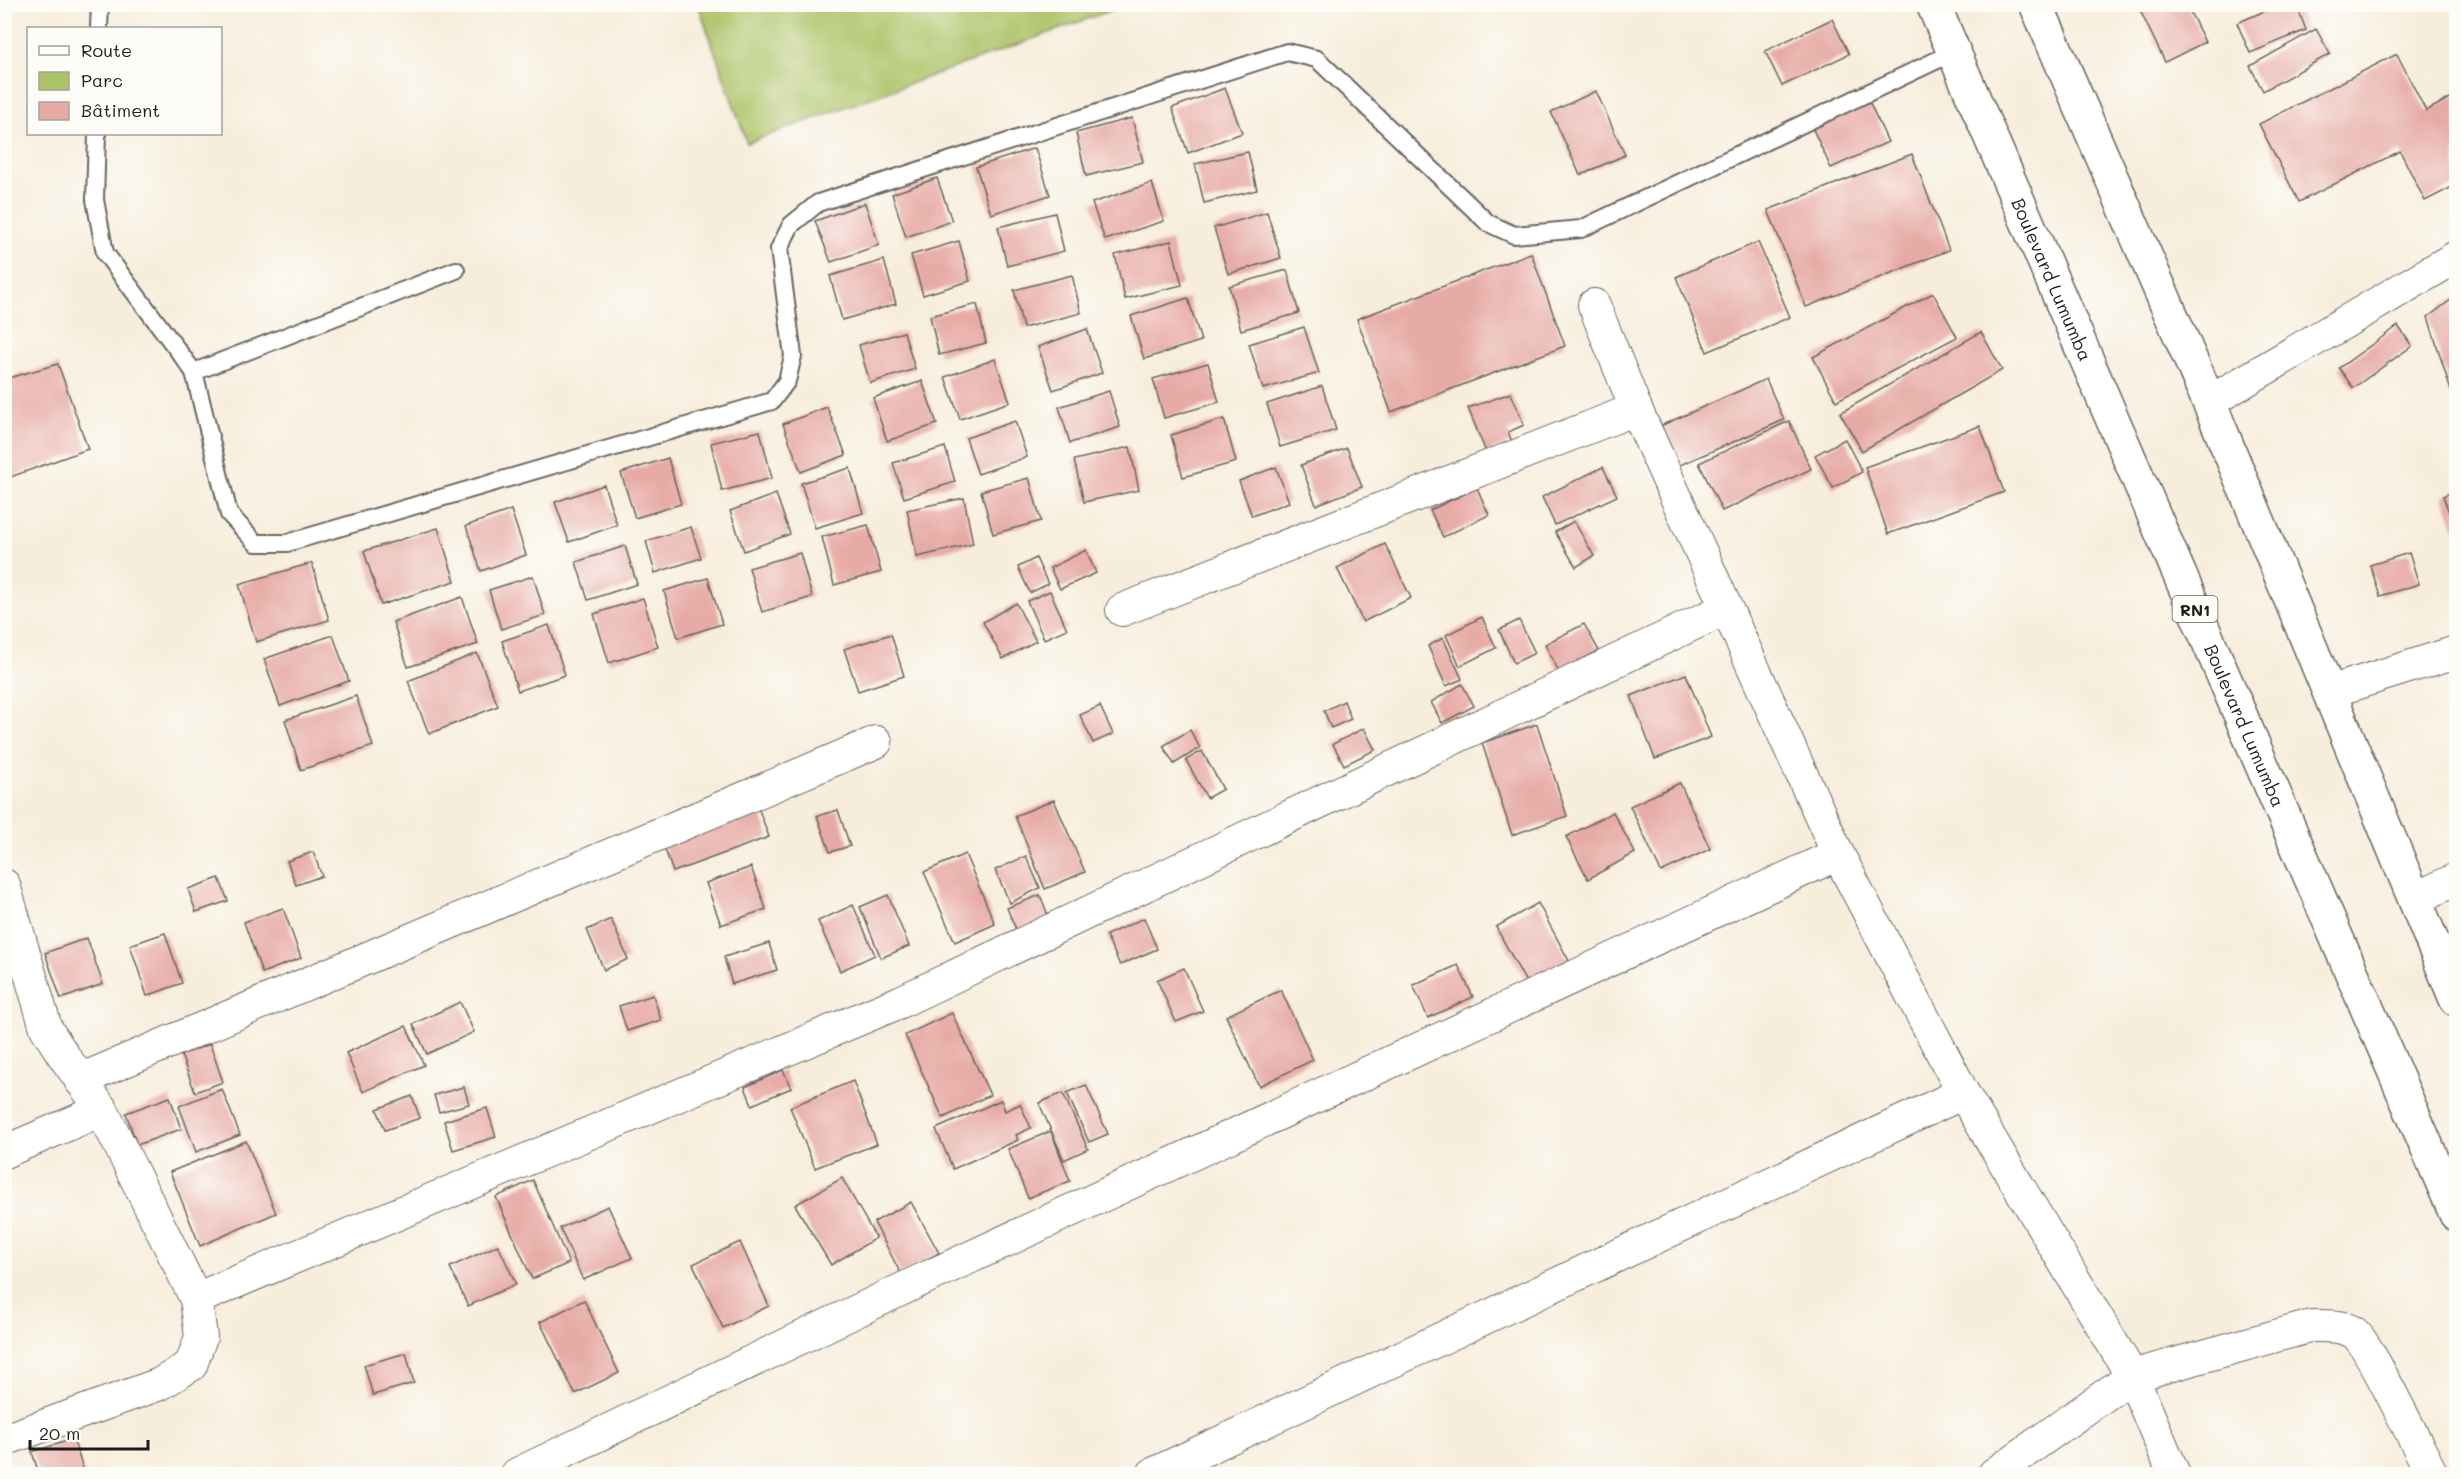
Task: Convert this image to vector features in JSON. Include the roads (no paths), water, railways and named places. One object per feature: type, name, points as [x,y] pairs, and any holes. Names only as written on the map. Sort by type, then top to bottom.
[{"type":"highway","name":"Boulevard Lumumba","points":[[1933,4],[2457,1214]]},
{"type":"highway","points":[[2036,4],[2209,402],[2457,999]]},
{"type":"street","points":[[2209,402],[2457,257]]},
{"type":"street","points":[[1594,305],[1636,409],[1838,854],[1963,1093],[2132,1376],[2174,1474]]},
{"type":"street","points":[[1122,610],[1636,409]]},
{"type":"street","points":[[196,1299],[900,1002],[1725,609]]},
{"type":"street","points":[[2329,692],[2457,652]]},
{"type":"street","points":[[80,1080],[876,742]]},
{"type":"street","points":[[517,1474],[917,1282],[1838,854]]},
{"type":"street","points":[[2415,898],[2457,879]]},
{"type":"street","points":[[4,1440],[160,1384],[191,1365],[201,1337],[196,1299],[102,1110],[46,1028],[5,888]]},
{"type":"street","points":[[1153,1474],[1963,1093]]},
{"type":"street","points":[[4,1152],[102,1110]]},
{"type":"street","points":[[1994,1474],[2132,1376],[2312,1326],[2335,1326],[2355,1332],[2369,1354],[2432,1474]]},
{"type":"lane","points":[[99,27],[100,4]]},
{"type":"lane","points":[[97,135],[95,200],[105,253],[194,372],[229,514],[256,543],[287,543],[772,400],[787,381],[793,356],[779,249],[791,225],[818,203],[1287,52],[1317,59],[1488,223],[1514,235],[1581,230],[1954,51]]},
{"type":"lane","points":[[194,372],[456,270]]}]
